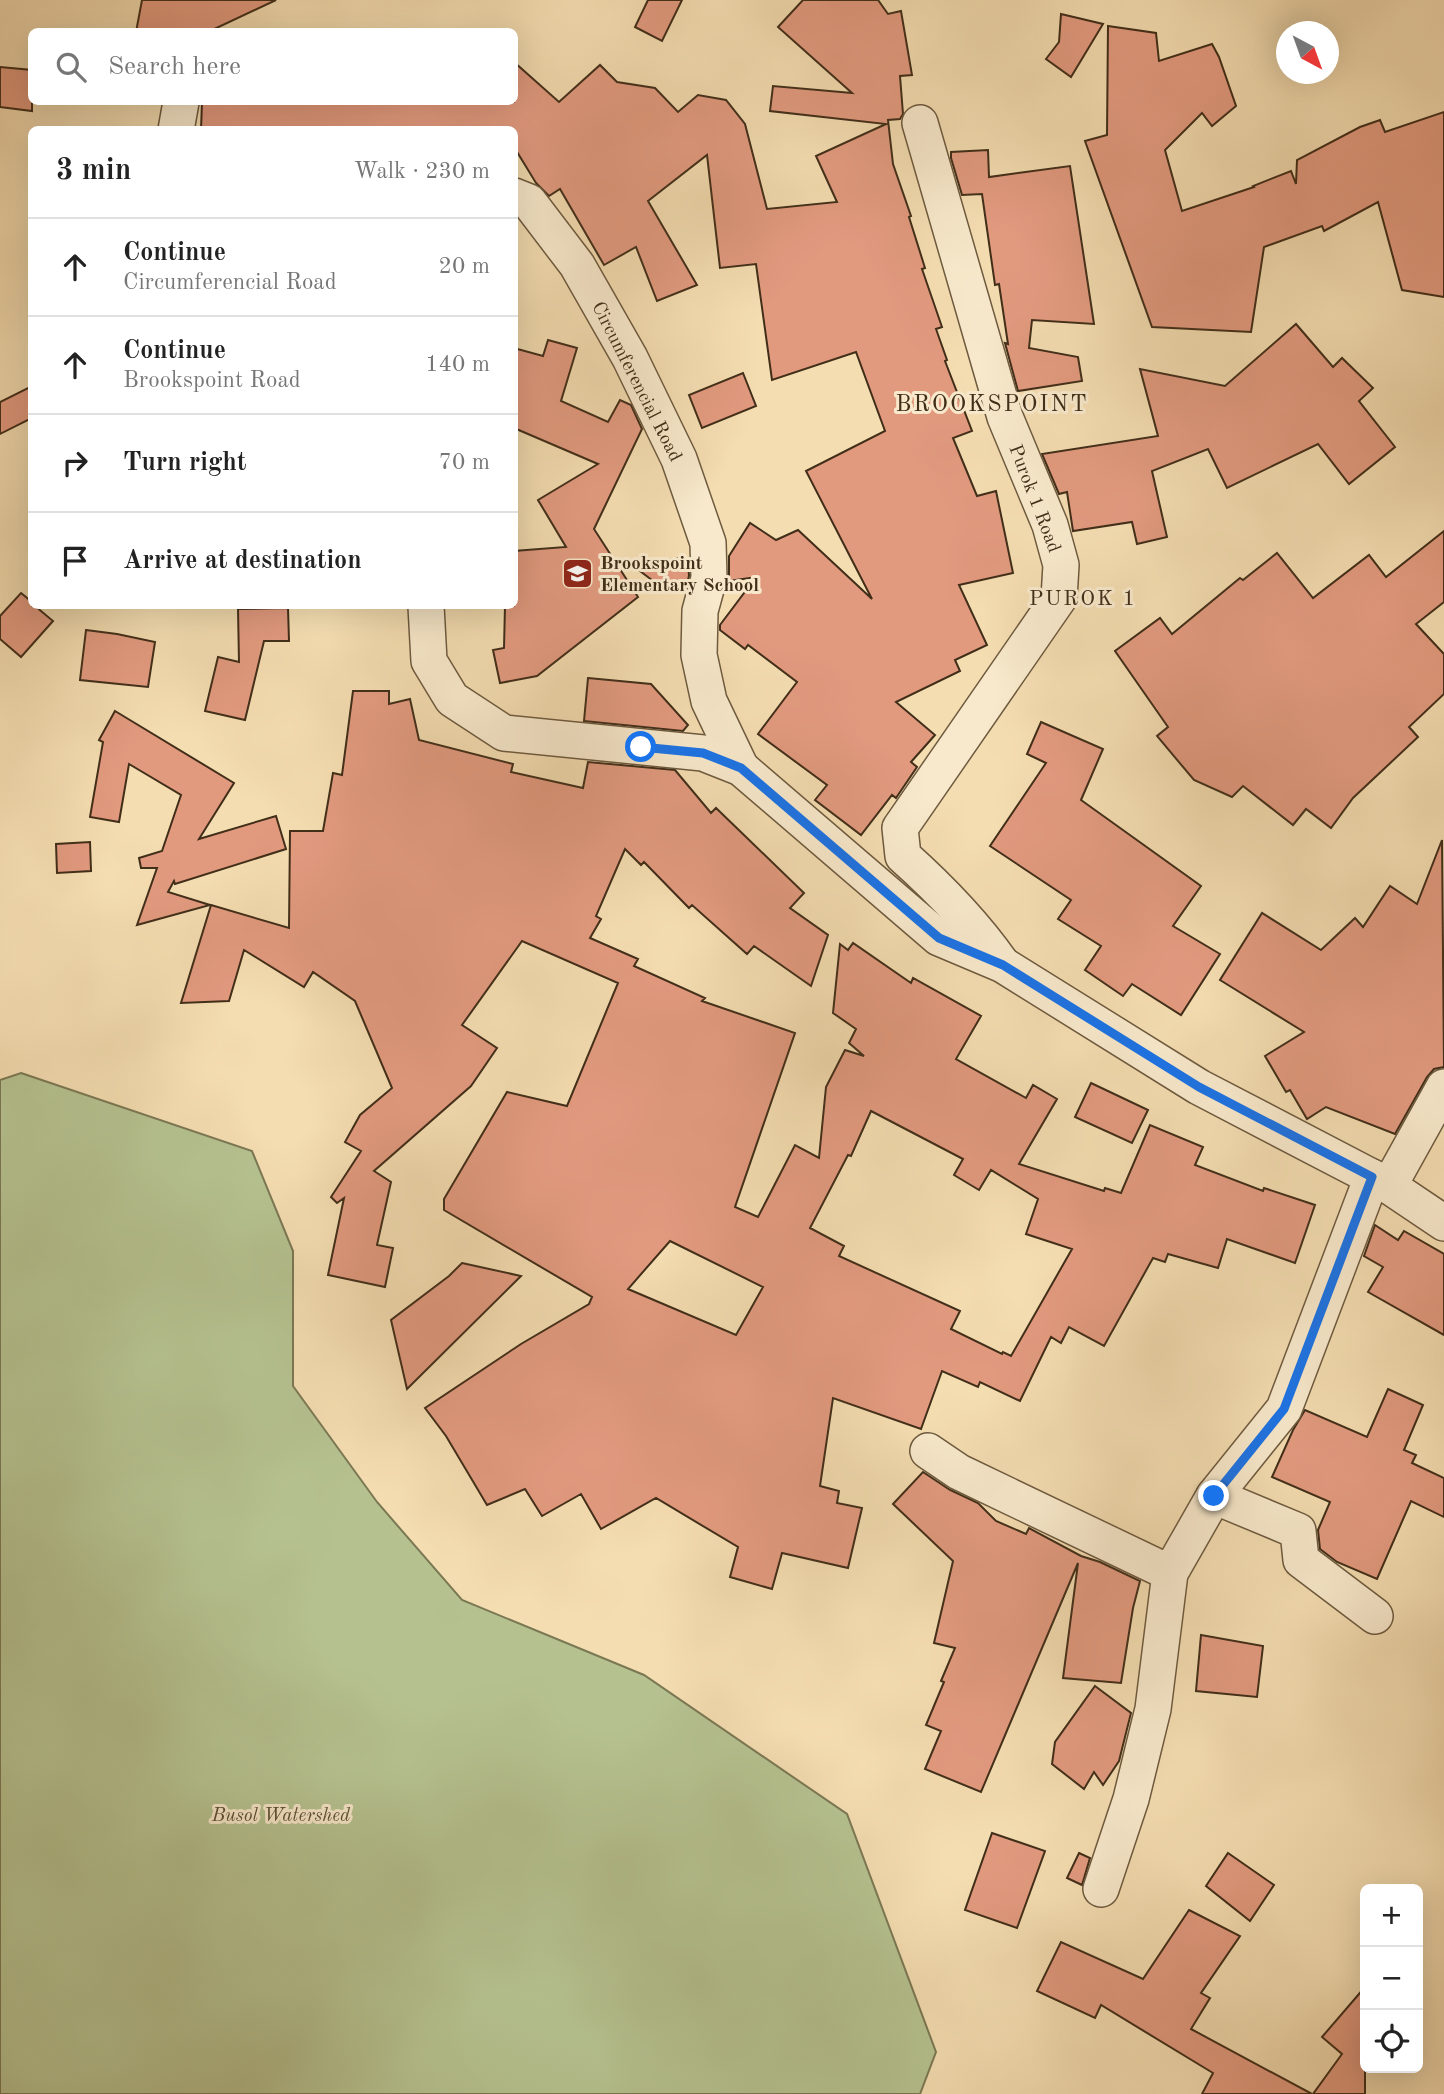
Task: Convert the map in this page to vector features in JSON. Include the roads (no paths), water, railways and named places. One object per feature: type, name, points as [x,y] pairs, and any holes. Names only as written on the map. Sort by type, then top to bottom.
[{"type":"street","points":[[177,126],[180,105]]},
{"type":"street","name":"Purok 1 Road","points":[[920,123],[1005,416],[1050,526],[1061,565],[1059,598],[900,828],[903,856],[936,885],[984,939],[1003,965]]},
{"type":"street","name":"Circumferencial Road","points":[[518,198],[529,202],[577,265],[630,358],[679,459],[708,544],[709,578],[700,611],[699,655],[709,701],[741,768]]},
{"type":"street","points":[[426,609],[429,662],[452,699],[504,733],[703,753],[741,768],[939,938],[1003,965],[1199,1087],[1380,1181],[1444,1223]]},
{"type":"street","points":[[1101,1889],[1131,1799],[1153,1709],[1170,1573],[1214,1496],[1284,1409],[1380,1181],[1444,1087]]},
{"type":"street","points":[[929,1451],[959,1472],[1170,1573]]},
{"type":"street","points":[[1214,1496],[1298,1531],[1301,1560],[1376,1616]]},
{"type":"place","name":"Brookspoint Elementary School","points":[[577,573]]},
{"type":"district","name":"BROOKSPOINT","points":[[992,403]]},
{"type":"district","name":"PUROK 1","points":[[1083,598]]},
{"type":"park label","name":"Busol Watershed","points":[[281,1814]]}]
